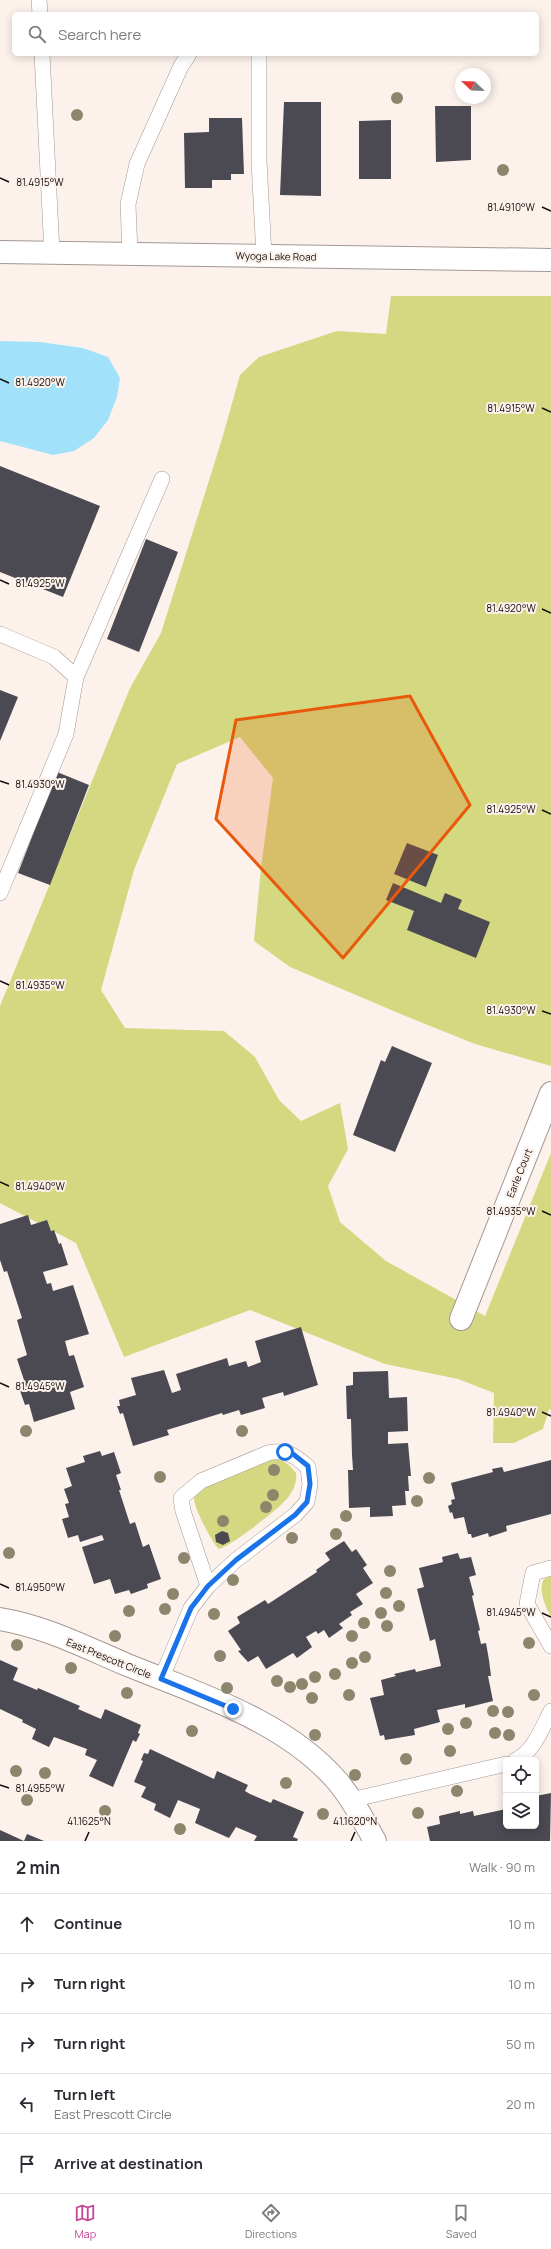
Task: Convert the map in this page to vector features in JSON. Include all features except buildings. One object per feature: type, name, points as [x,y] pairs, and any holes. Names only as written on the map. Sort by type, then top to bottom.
[{"type":"street","name":"Wyoga Lake Road","points":[[0,252],[551,260]]},
{"type":"street","name":"Earle Court","points":[[461,1319],[551,1093]]},
{"type":"street","name":"East Prescott Circle","points":[[0,1619],[34,1626],[242,1712],[287,1738],[324,1767],[338,1782],[351,1800],[375,1841]]},
{"type":"lane","points":[[39,0],[40,12]]},
{"type":"lane","points":[[42,56],[52,253]]},
{"type":"lane","points":[[130,254],[128,204],[137,164],[181,66],[188,56]]},
{"type":"lane","points":[[259,56],[260,161],[264,256]]},
{"type":"lane","points":[[0,893],[66,734],[76,677],[162,479]]},
{"type":"lane","points":[[0,634],[54,657],[76,677]]},
{"type":"lane","points":[[161,1679],[191,1608],[208,1586],[236,1560],[295,1515],[307,1502],[310,1484],[308,1466],[293,1454],[279,1451],[268,1453],[201,1481],[181,1498],[183,1511],[208,1586]]},
{"type":"lane","points":[[551,1568],[533,1573],[527,1604],[551,1646]]},
{"type":"lane","points":[[522,1757],[537,1738],[551,1711]]},
{"type":"lane","points":[[351,1800],[503,1765]]},
{"type":"highlighted area","points":[[410,696],[470,805],[343,958],[216,819],[236,720]]},
{"type":"green space","points":[[391,296],[551,296],[551,1066],[475,1044],[403,1015],[290,967],[254,941],[261,868],[273,778],[240,737],[177,764],[134,870],[101,990],[125,1028],[224,1031],[255,1057],[279,1100],[301,1121],[340,1103],[348,1149],[328,1186],[340,1222],[386,1261],[485,1316],[551,1153],[551,1410],[549,1409],[543,1429],[514,1443],[493,1443],[494,1393],[458,1379],[385,1364],[250,1310],[124,1357],[76,1243],[0,1203],[0,1006],[130,688],[161,633],[222,439],[240,375],[259,357],[337,331],[386,334]]},
{"type":"green space","points":[[272,1459],[286,1463],[296,1473],[296,1482],[292,1491],[289,1496],[267,1517],[245,1534],[219,1549],[208,1533],[197,1509],[194,1498],[197,1489]]},
{"type":"green space","points":[[551,1576],[551,1617],[542,1593],[542,1584],[544,1579]]},
{"type":"water","points":[[0,341],[40,342],[83,348],[108,357],[120,378],[117,397],[108,420],[94,438],[74,451],[53,455],[0,441]]},
{"type":"route","points":[[233,1709],[161,1679],[191,1608],[208,1586],[236,1560],[262,1542],[295,1515],[307,1502],[310,1484],[308,1466],[293,1454],[285,1452]]}]
